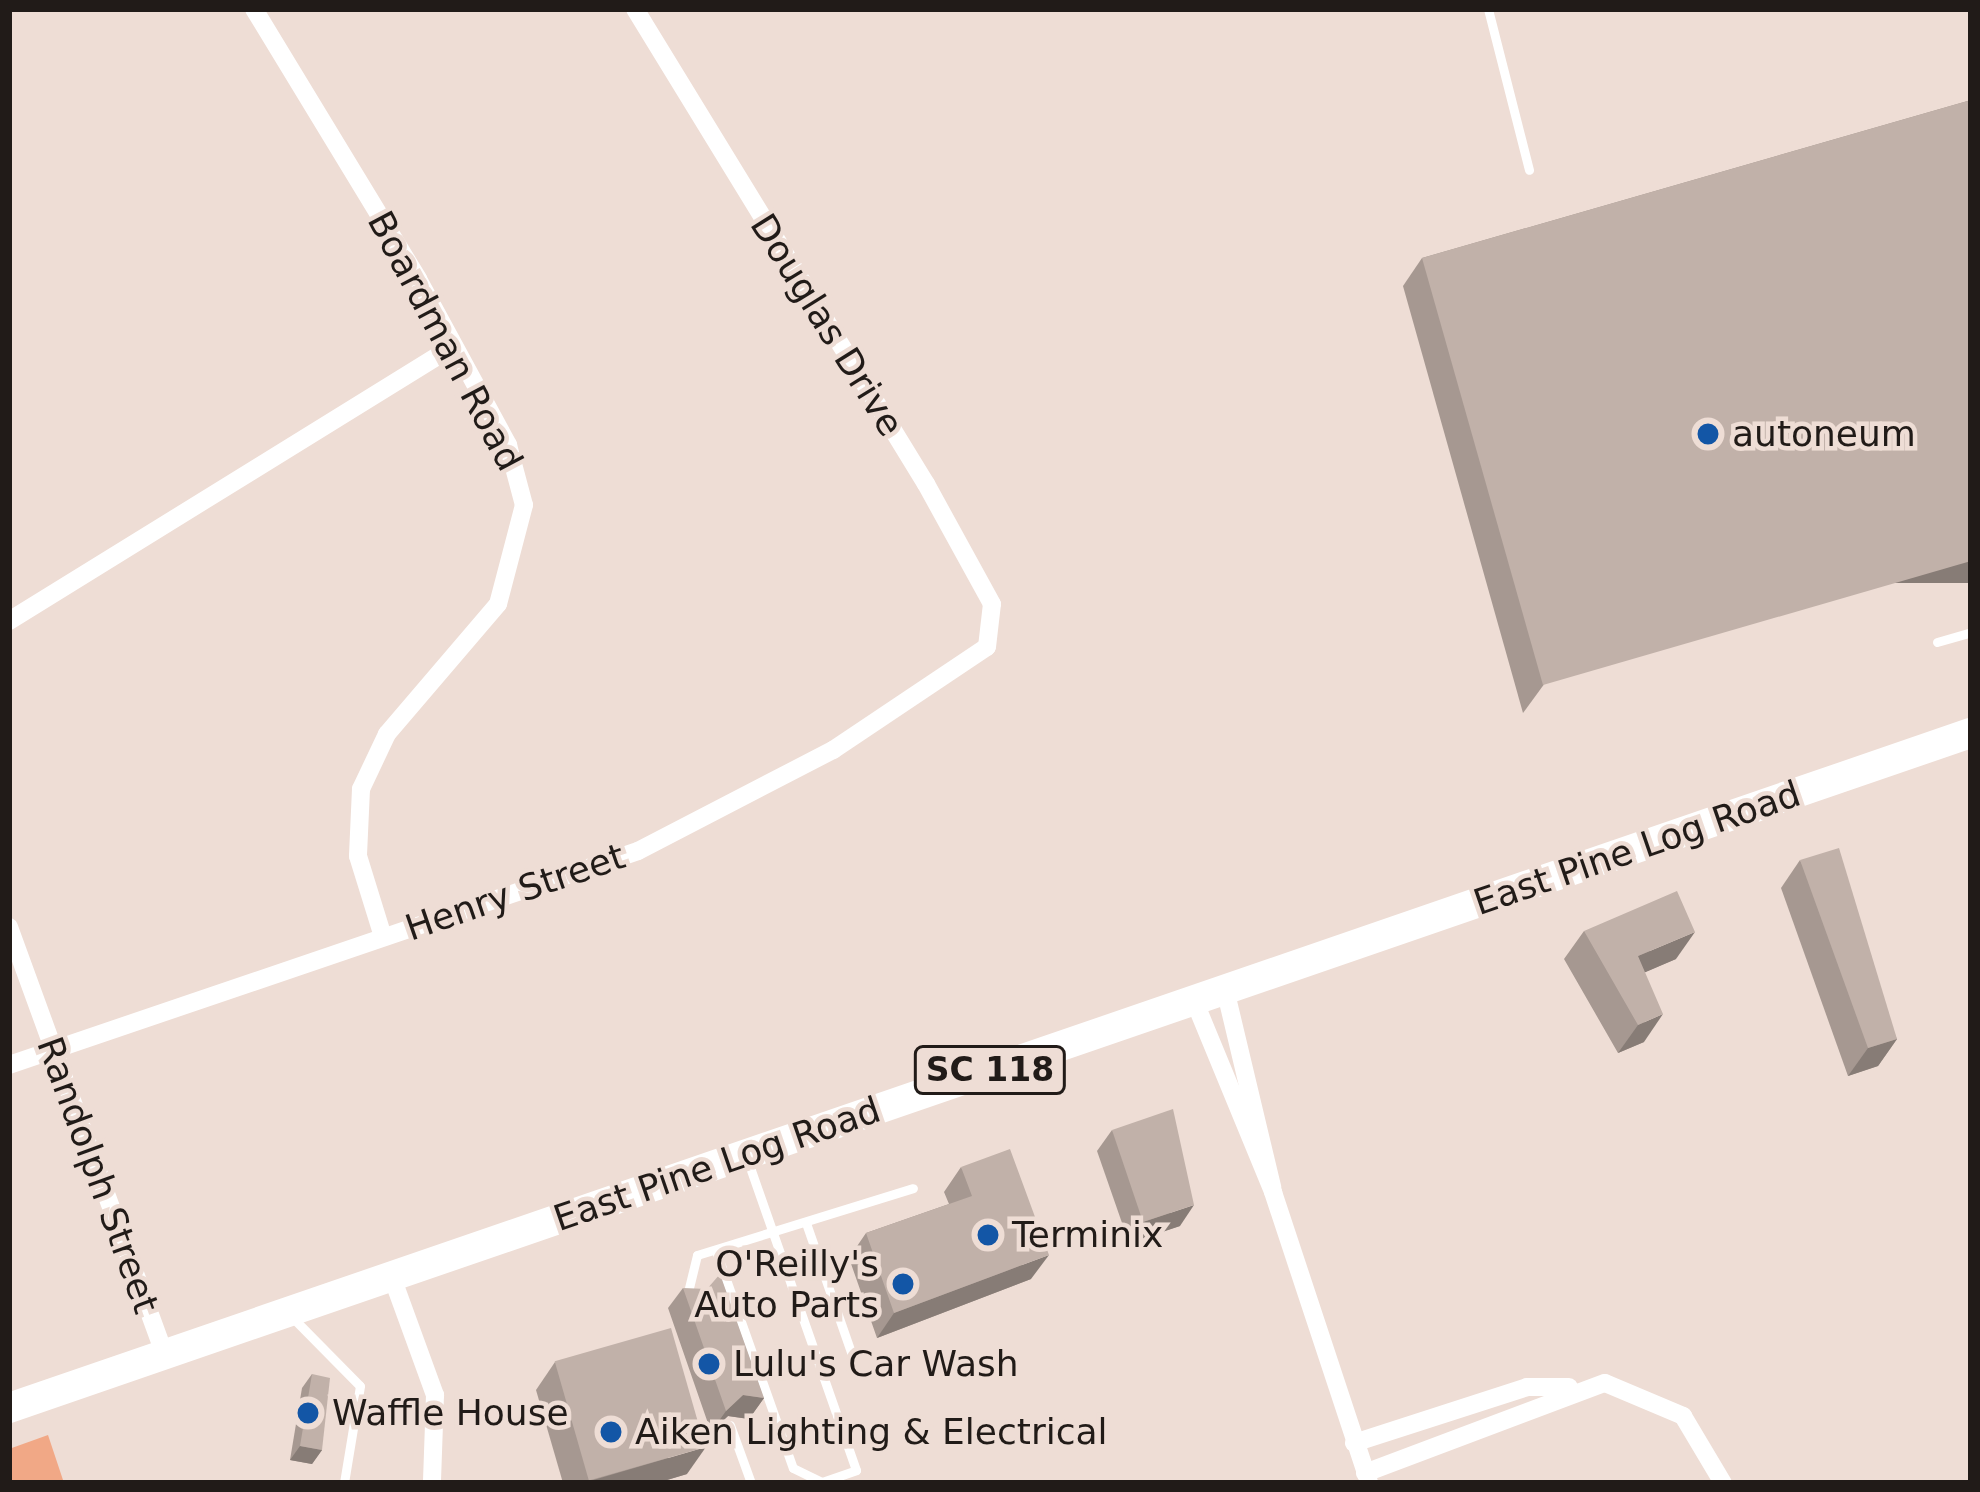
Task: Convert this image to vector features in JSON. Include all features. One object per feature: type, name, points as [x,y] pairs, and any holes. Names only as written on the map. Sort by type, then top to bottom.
[{"type":"main road","name":"East Pine Log Road","points":[[9,1408],[1971,733]]},
{"type":"street","name":"Boardman Road","points":[[254,9],[454,346],[516,464],[524,525],[498,604],[367,770],[358,856],[383,937]]},
{"type":"street","name":"Douglas Drive","points":[[635,9],[967,557],[995,615],[987,647]]},
{"type":"street","points":[[9,621],[454,346]]},
{"type":"street","name":"Henry Street","points":[[9,1065],[682,832],[987,647]]},
{"type":"street","name":"Randolph Street","points":[[9,927],[164,1354]]},
{"type":"street","points":[[1225,988],[1273,1192]]},
{"type":"street","points":[[1194,1000],[1273,1192],[1367,1478],[1529,1416],[1570,1387]]},
{"type":"street","points":[[392,1277],[435,1395],[431,1483]]},
{"type":"street","points":[[1354,1443],[1527,1388],[1570,1387],[1655,1396],[1694,1430],[1723,1483]]},
{"type":"lane","points":[[1488,9],[1529,170]]},
{"type":"lane","points":[[1937,642],[1971,632]]},
{"type":"lane","points":[[716,1251],[793,1468],[804,1480],[839,1480],[856,1470],[745,1154]]},
{"type":"lane","points":[[688,1301],[688,1264],[913,1188]]},
{"type":"lane","points":[[806,1223],[850,1352]]},
{"type":"lane","points":[[288,1312],[360,1386],[344,1483]]},
{"type":"lane","points":[[730,1425],[751,1483]]},
{"type":"shaded area","points":[[48,1435],[64,1483],[9,1483],[9,1449]]},
{"type":"building","name":"autoneum","points":[[1971,100],[1971,561],[1543,685],[1422,258]]},
{"type":"building","points":[[1839,848],[1897,1039],[1868,1048],[1800,860]]},
{"type":"building","points":[[1677,891],[1695,932],[1638,956],[1663,1014],[1638,1025],[1584,931]]},
{"type":"building","points":[[1173,1109],[1194,1205],[1143,1222],[1112,1130]]},
{"type":"building","points":[[1010,1149],[1049,1255],[894,1313],[866,1233],[972,1196],[961,1167]]},
{"type":"building","points":[[720,1274],[764,1398],[743,1395],[726,1411],[683,1288],[707,1289]]},
{"type":"building","name":"Aiken Lighting & Electrical","points":[[671,1328],[705,1447],[589,1481],[555,1361]]},
{"type":"building","points":[[312,1374],[330,1378],[322,1450],[300,1446]]},
{"type":"place","name":"autoneum","points":[[1708,434]]},
{"type":"place","name":"Terminix","points":[[988,1235]]},
{"type":"place","name":"O'Reilly's Auto Parts","points":[[903,1284]]},
{"type":"place","name":"Lulu's Car Wash","points":[[709,1364]]},
{"type":"place","name":"Waffle House","points":[[308,1413]]},
{"type":"place","name":"Aiken Lighting & Electrical","points":[[611,1432]]}]
